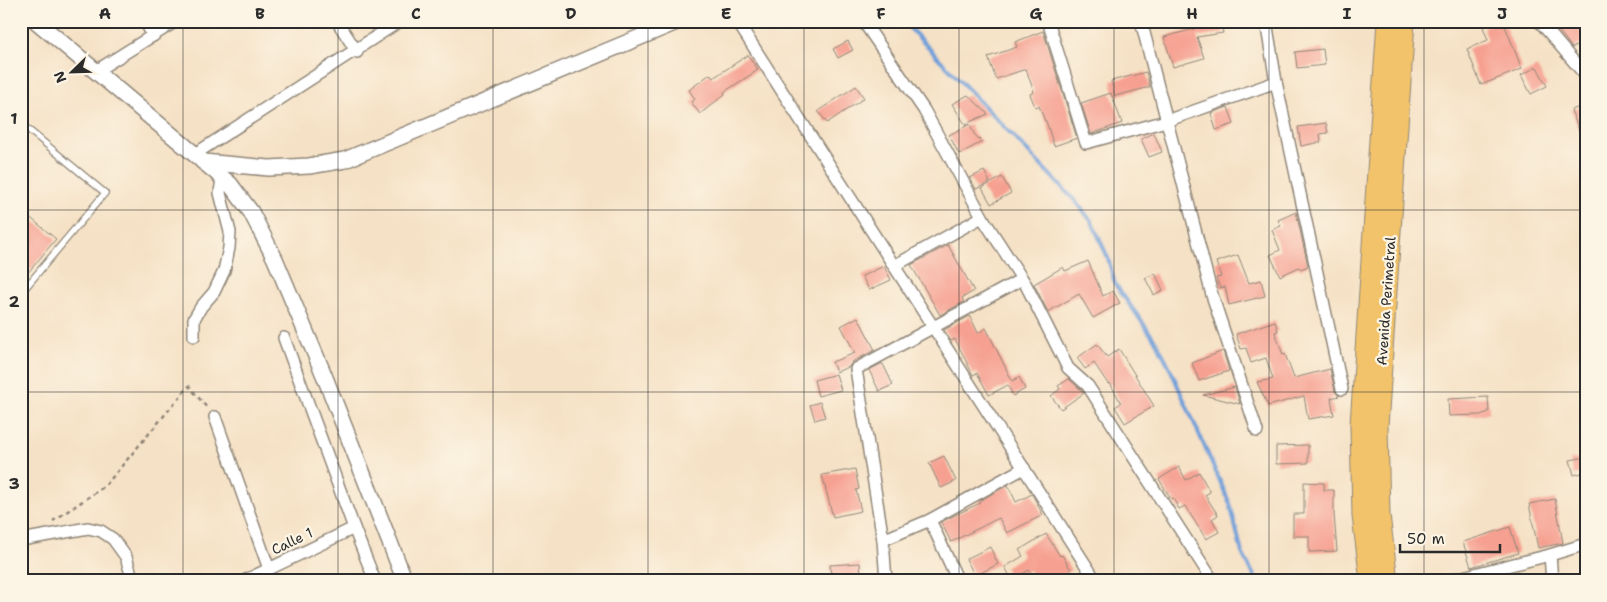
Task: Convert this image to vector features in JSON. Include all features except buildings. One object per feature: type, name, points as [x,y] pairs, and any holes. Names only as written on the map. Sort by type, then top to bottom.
[{"type":"main road","name":"Avenida Perimetral","points":[[1370,581],[1362,516],[1360,425],[1387,21]]},
{"type":"main road","name":"Avenida Perimetral","points":[[1388,581],[1380,515],[1378,426],[1405,21]]},
{"type":"street","points":[[36,21],[230,184],[252,212],[275,259],[324,375],[405,581]]},
{"type":"street","points":[[145,21],[153,36]]},
{"type":"street","points":[[96,71],[176,21]]},
{"type":"street","points":[[337,21],[356,51]]},
{"type":"street","points":[[199,158],[400,21]]},
{"type":"street","points":[[639,21],[648,35]]},
{"type":"street","points":[[199,158],[269,168],[309,166],[345,160],[679,21]]},
{"type":"street","points":[[737,21],[1096,581]]},
{"type":"street","points":[[863,21],[924,110],[982,216],[1022,279],[1068,368],[1088,386],[1213,581]]},
{"type":"street","points":[[1048,21],[1086,144],[1166,121],[1276,82]]},
{"type":"street","points":[[1141,21],[1212,295],[1257,430]]},
{"type":"street","points":[[1266,21],[1276,82],[1342,389]]},
{"type":"street","points":[[1541,22],[1586,76]]},
{"type":"street","points":[[194,336],[194,319],[201,307],[214,292],[224,271],[229,248],[230,232],[220,193],[222,178]]},
{"type":"street","points":[[894,266],[982,216]]},
{"type":"street","points":[[886,581],[883,540],[856,369],[1022,279]]},
{"type":"street","points":[[284,338],[354,528],[376,581]]},
{"type":"street","points":[[215,418],[269,569]]},
{"type":"street","points":[[883,540],[930,520],[1024,468]]},
{"type":"street","points":[[930,520],[958,581]]},
{"type":"street","points":[[21,540],[88,528],[101,532],[113,539],[126,557],[133,581]]},
{"type":"street","name":"Calle 1","points":[[244,581],[354,528]]},
{"type":"street","points":[[1447,581],[1550,556],[1586,544]]},
{"type":"street","points":[[1550,556],[1552,581]]},
{"type":"lane","points":[[21,293],[104,193],[22,126]]},
{"type":"path","points":[[50,523],[105,486],[189,386],[215,418]]},
{"type":"path","points":[[21,572],[42,581]]},
{"type":"waterway","points":[[903,21],[1078,204],[1092,222],[1108,258],[1115,284],[1157,343],[1169,366],[1230,504],[1242,553],[1257,581]]}]
